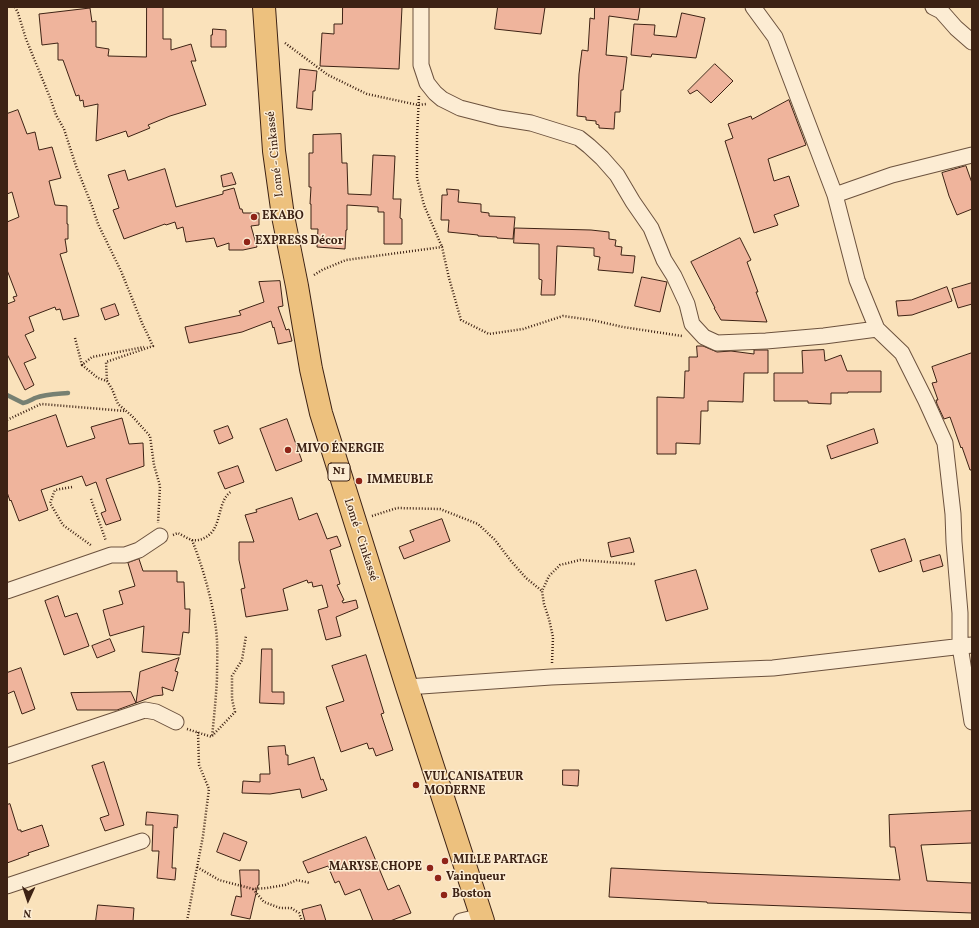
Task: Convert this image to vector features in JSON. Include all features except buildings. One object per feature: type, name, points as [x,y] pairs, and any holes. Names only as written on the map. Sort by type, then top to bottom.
[{"type":"highway","name":"Lomé - Cinkassé","points":[[264,7],[274,151],[283,216],[311,369],[321,413],[407,687],[475,919]]},
{"type":"street","points":[[421,7],[421,66],[427,83],[442,99],[460,108],[499,118],[531,123],[579,138],[589,146],[617,175],[651,228],[664,260],[674,276],[687,304],[692,324],[704,337],[717,343],[766,341],[824,336],[877,329]]},
{"type":"street","points":[[753,7],[775,37],[835,195],[857,280],[877,329],[902,352],[945,443],[953,514],[960,614],[966,645],[972,722]]},
{"type":"street","points":[[933,7],[940,11],[972,42]]},
{"type":"street","points":[[835,195],[892,175],[972,155]]},
{"type":"street","points":[[7,591],[109,555],[125,555],[139,550],[160,536]]},
{"type":"street","points":[[407,687],[550,677],[773,668],[966,645]]},
{"type":"street","points":[[7,756],[145,710],[156,712],[176,722]]},
{"type":"street","points":[[7,886],[142,841]]},
{"type":"path","points":[[15,7],[56,115],[64,129],[98,224],[121,271],[153,346]]},
{"type":"path","points":[[266,28],[328,75],[368,94],[418,105],[416,136],[417,178],[424,205],[442,247],[448,278],[461,320],[489,334],[523,329],[563,316],[630,328],[704,337]]},
{"type":"path","points":[[297,286],[322,270],[346,260],[442,247]]},
{"type":"path","points":[[75,338],[82,365],[98,378],[107,381]]},
{"type":"path","points":[[82,365],[92,357],[153,346]]},
{"type":"path","points":[[153,346],[106,362],[107,381],[118,404],[132,416],[150,436],[154,465],[160,486],[158,528],[160,536],[166,537],[178,533],[192,540],[207,536],[215,527],[221,507],[229,493],[232,491]]},
{"type":"path","points":[[7,420],[41,404],[126,411]]},
{"type":"path","points":[[72,487],[55,490],[50,503],[63,525],[83,540],[109,555]]},
{"type":"path","points":[[91,499],[109,555]]},
{"type":"path","points":[[354,521],[397,508],[440,509],[478,524],[494,540],[526,578],[542,591]]},
{"type":"path","points":[[192,540],[199,556],[216,629],[218,655],[212,737]]},
{"type":"path","points":[[550,677],[553,637],[542,591],[549,576],[560,565],[580,560],[635,564]]},
{"type":"path","points":[[212,737],[235,712],[232,699],[232,676],[242,660],[246,636]]},
{"type":"path","points":[[176,722],[185,728],[212,737]]},
{"type":"path","points":[[187,921],[203,836],[209,789],[199,765],[198,732]]},
{"type":"path","points":[[197,867],[219,880],[253,889],[285,885],[297,880],[310,883]]},
{"type":"path","points":[[253,889],[264,902],[280,908],[291,908],[299,913],[302,921]]},
{"type":"waterway","points":[[7,395],[23,403],[43,396],[68,393]]},
{"type":"place","name":"EKABO","points":[[254,217]]},
{"type":"place","name":"EXPRESS Décor","points":[[247,242]]},
{"type":"place","name":"MIVO ÉNERGIE","points":[[288,450]]},
{"type":"place","name":"IMMEUBLE","points":[[359,481]]},
{"type":"place","name":"VULCANISATEUR MODERNE","points":[[416,785]]},
{"type":"place","name":"MILLE PARTAGE","points":[[445,861]]},
{"type":"place","name":"MARYSE CHOPE","points":[[430,868]]},
{"type":"place","name":"Vainqueur","points":[[438,878]]},
{"type":"place","name":"Boston","points":[[444,895]]}]
